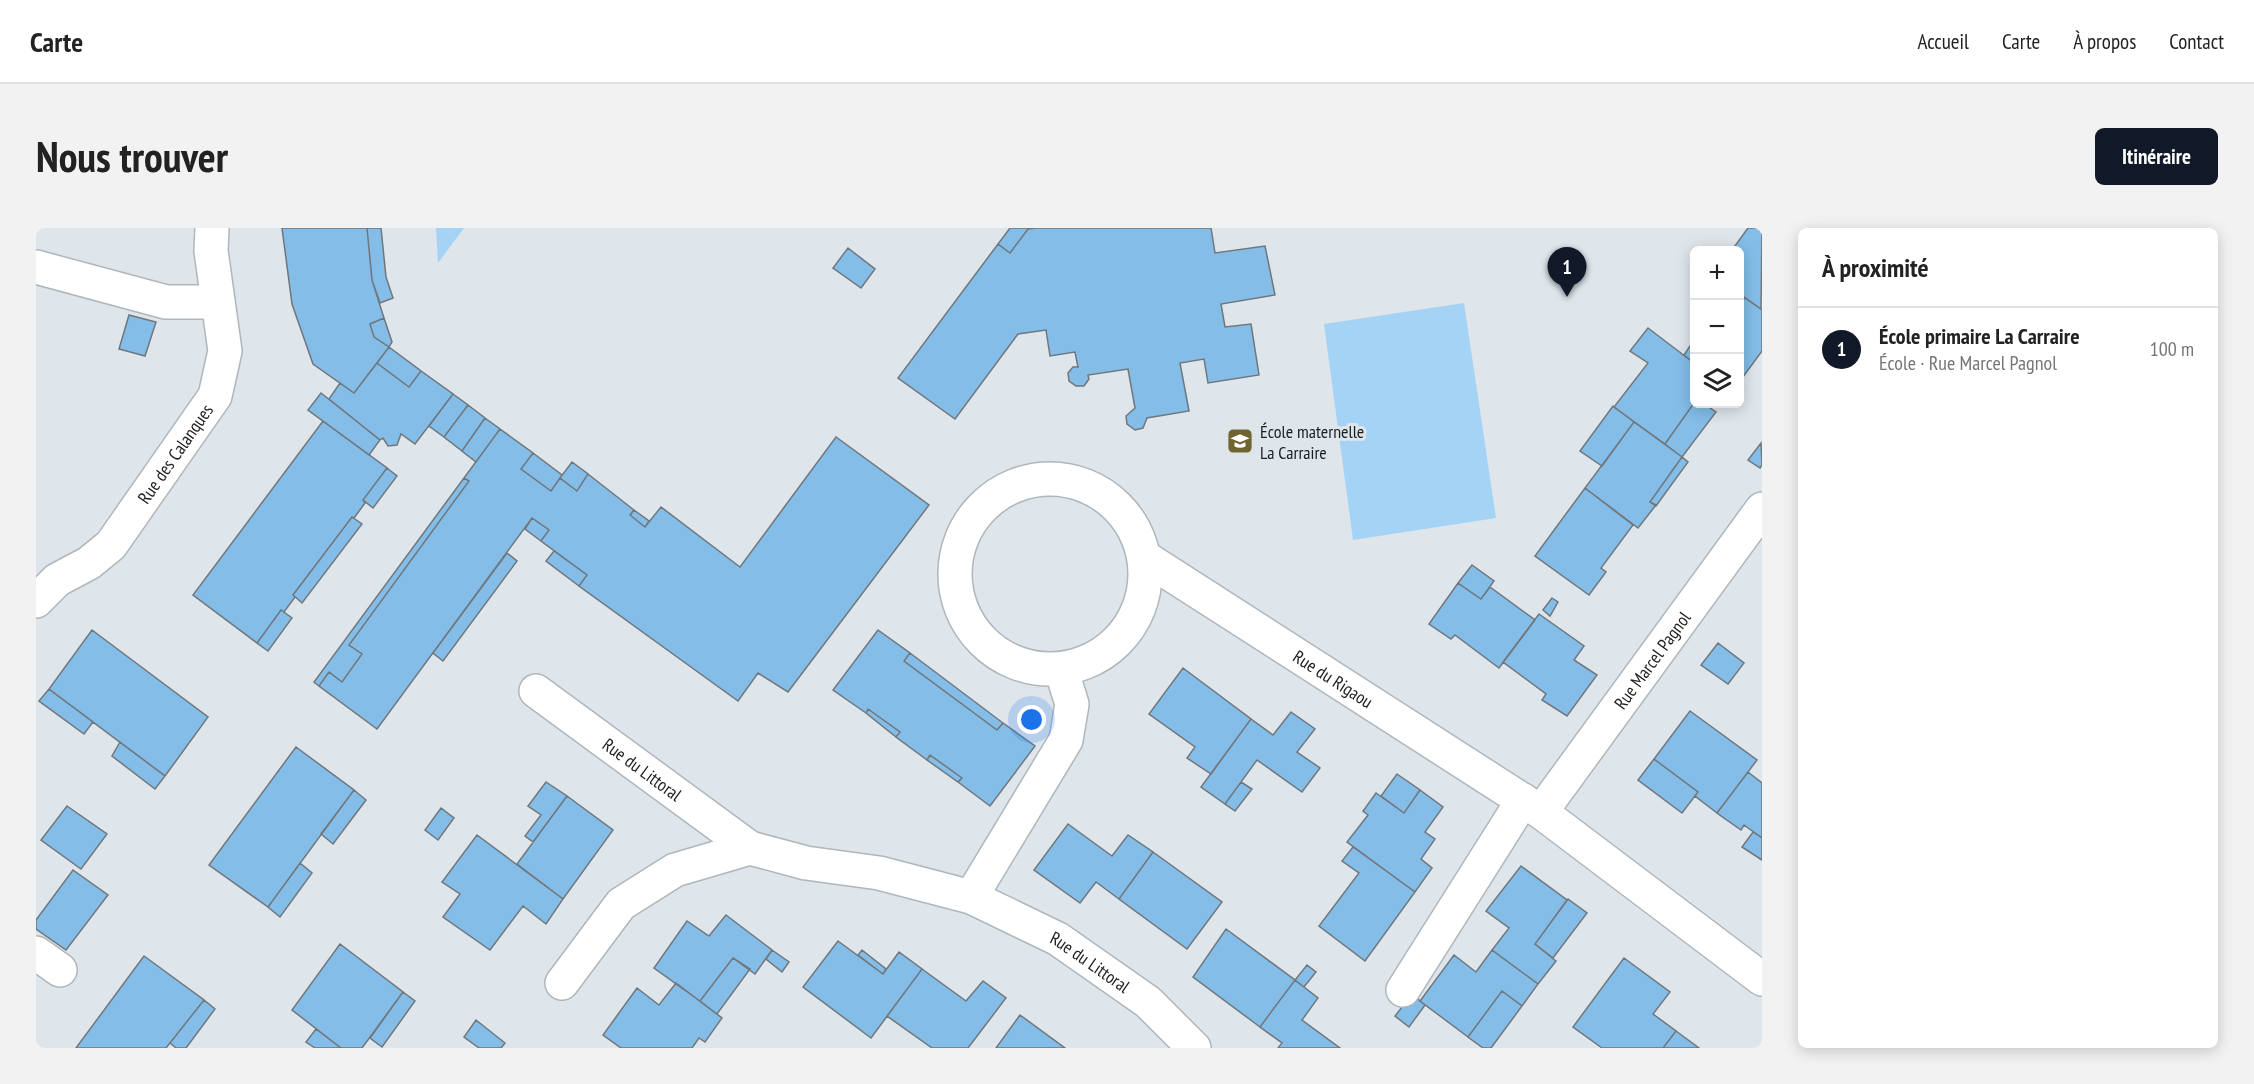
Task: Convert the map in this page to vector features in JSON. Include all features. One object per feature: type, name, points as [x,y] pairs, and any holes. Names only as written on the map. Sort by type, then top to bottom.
[{"type":"street","name":"Rue des Calanques","points":[[36,602],[57,580],[89,563],[111,545],[215,396],[225,351],[211,251],[213,228]]},
{"type":"street","points":[[36,267],[166,302],[218,302]]},
{"type":"street","points":[[1055,479],[1086,485],[1113,502],[1134,527],[1144,557],[1145,587],[1135,617],[1117,642],[1091,661],[1061,669],[1030,668],[1001,656],[977,635],[961,609],[955,578],[958,547],[972,519],[994,496],[1023,482],[1055,479]]},
{"type":"street","name":"Rue Marcel Pagnol","points":[[1532,806],[1762,509]]},
{"type":"street","name":"Rue du Rigaou","points":[[1144,557],[1532,806],[1762,979]]},
{"type":"street","points":[[971,897],[1066,740],[1072,704],[1061,669]]},
{"type":"street","name":"Rue du Littoral","points":[[536,691],[750,848],[806,863],[879,873],[971,897],[1058,939],[1148,1002],[1194,1048]]},
{"type":"street","points":[[1402,990],[1532,806]]},
{"type":"street","points":[[562,983],[621,904],[675,870],[750,848]]},
{"type":"shaded area","points":[[436,228],[464,228],[438,263]]},
{"type":"shaded area","points":[[1464,303],[1496,518],[1353,540],[1324,324]]},
{"type":"building","points":[[282,228],[367,228],[372,280],[384,318],[370,324],[374,337],[389,347],[354,393],[313,364],[292,304]]},
{"type":"building","points":[[367,228],[381,228],[386,277],[393,298],[380,303],[372,280]]},
{"type":"building","points":[[1010,228],[1036,228],[1028,229],[1010,253],[998,244]]},
{"type":"building","points":[[1211,228],[1215,253],[1265,246],[1275,295],[1221,304],[1225,327],[1251,324],[1259,375],[1208,383],[1204,359],[1180,363],[1189,411],[1147,418],[1143,428],[1135,430],[1127,424],[1126,416],[1135,408],[1128,369],[1088,375],[1089,379],[1084,386],[1076,386],[1069,381],[1068,373],[1073,367],[1078,367],[1075,352],[1050,356],[1046,330],[1018,334],[955,419],[898,378],[998,244],[1010,253],[1028,229]]},
{"type":"building","points":[[1748,228],[1762,228],[1761,309],[1744,297],[1744,246],[1735,246]]},
{"type":"building","points":[[848,248],[875,269],[861,288],[833,268]]},
{"type":"building","points":[[1744,300],[1762,310],[1762,351],[1744,376]]},
{"type":"building","points":[[129,315],[156,322],[145,356],[119,349]]},
{"type":"building","points":[[384,318],[392,342],[389,347],[374,337],[370,324]]},
{"type":"building","points":[[1648,328],[1690,360],[1690,408],[1665,444],[1614,407],[1648,363],[1630,351]]},
{"type":"building","points":[[1690,346],[1690,360],[1684,355]]},
{"type":"building","points":[[389,347],[421,371],[409,387],[377,363]]},
{"type":"building","points":[[377,363],[409,387],[421,371],[453,394],[415,444],[401,434],[397,445],[388,446],[383,438],[380,440],[329,399],[340,383],[354,393]]},
{"type":"building","points":[[321,393],[380,440],[369,455],[308,410]]},
{"type":"building","points":[[453,394],[468,405],[444,437],[429,426]]},
{"type":"building","points":[[468,405],[485,418],[462,451],[444,437]]},
{"type":"building","points":[[1613,406],[1634,422],[1602,466],[1580,451]]},
{"type":"building","points":[[1690,408],[1710,408],[1716,412],[1682,457],[1665,444]]},
{"type":"building","points":[[485,418],[500,429],[476,462],[462,451]]},
{"type":"building","points":[[323,421],[387,468],[363,500],[365,503],[354,518],[352,517],[293,595],[295,597],[284,612],[281,610],[257,643],[193,595]]},
{"type":"building","points":[[1634,422],[1682,457],[1650,502],[1656,505],[1638,528],[1585,488]]},
{"type":"building","points":[[500,429],[533,453],[521,469],[551,491],[560,478],[577,491],[588,474],[634,510],[630,515],[645,527],[661,507],[740,567],[836,437],[929,505],[788,692],[758,673],[738,701],[579,586],[587,575],[541,541],[549,530],[532,518],[377,729],[319,686],[329,672],[342,682],[362,654],[349,645],[469,481],[464,478]]},
{"type":"building","points":[[1761,443],[1762,465],[1760,468],[1748,460]]},
{"type":"building","points":[[533,453],[562,475],[551,491],[521,469]]},
{"type":"building","points":[[1682,457],[1688,462],[1656,506],[1650,502]]},
{"type":"building","points":[[572,462],[588,474],[577,491],[560,478]]},
{"type":"building","points":[[387,468],[397,476],[373,508],[363,500]]},
{"type":"building","points":[[464,478],[469,481],[349,645],[362,654],[342,682],[329,672],[319,686],[314,682]]},
{"type":"building","points":[[1585,488],[1633,525],[1601,568],[1606,572],[1589,595],[1535,556]]},
{"type":"building","points":[[634,510],[649,521],[645,527],[630,515]]},
{"type":"building","points":[[352,517],[362,524],[302,603],[293,595]]},
{"type":"building","points":[[532,518],[549,530],[541,541],[525,529]]},
{"type":"building","points":[[554,551],[587,575],[579,586],[546,561]]},
{"type":"building","points":[[507,553],[517,561],[443,661],[433,653]]},
{"type":"building","points":[[1472,565],[1494,581],[1481,599],[1458,583]]},
{"type":"building","points":[[1458,583],[1481,599],[1490,587],[1535,620],[1499,668],[1455,635],[1451,639],[1429,624]]},
{"type":"building","points":[[1552,598],[1558,602],[1550,616],[1543,610]]},
{"type":"building","points":[[281,610],[292,618],[268,651],[257,643]]},
{"type":"building","points":[[1539,614],[1584,646],[1574,660],[1597,675],[1567,716],[1542,700],[1546,694],[1503,662]]},
{"type":"building","points":[[92,630],[208,717],[165,776],[49,689]]},
{"type":"building","points":[[878,630],[910,653],[904,661],[997,730],[1003,723],[1035,746],[990,806],[958,782],[962,778],[930,755],[927,760],[896,737],[900,732],[868,709],[866,713],[833,690]]},
{"type":"building","points":[[1718,643],[1744,663],[1728,684],[1701,665]]},
{"type":"building","points":[[910,653],[1003,723],[997,730],[904,661]]},
{"type":"building","points":[[1183,668],[1251,719],[1211,774],[1187,758],[1195,747],[1149,714]]},
{"type":"building","points":[[49,689],[93,722],[84,734],[39,701]]},
{"type":"building","points":[[868,709],[900,732],[896,737],[866,713]]},
{"type":"building","points":[[1690,711],[1757,760],[1717,813],[1695,796],[1698,792],[1654,759]]},
{"type":"building","points":[[1291,712],[1315,729],[1297,752],[1320,768],[1302,792],[1257,760],[1225,804],[1201,787],[1251,719],[1273,735]]},
{"type":"building","points":[[120,742],[165,776],[155,789],[112,756]]},
{"type":"building","points":[[296,747],[354,790],[268,907],[209,865]]},
{"type":"building","points":[[930,755],[962,778],[958,782],[927,760]]},
{"type":"building","points":[[1654,759],[1698,792],[1682,813],[1638,780]]},
{"type":"building","points":[[1748,772],[1762,783],[1762,838],[1744,825],[1741,830],[1717,813]]},
{"type":"building","points":[[1397,774],[1420,790],[1404,813],[1381,796]]},
{"type":"building","points":[[546,782],[567,796],[533,842],[525,836],[541,815],[528,806]]},
{"type":"building","points":[[1241,782],[1252,789],[1235,811],[1225,804]]},
{"type":"building","points":[[354,790],[366,800],[333,844],[321,834]]},
{"type":"building","points":[[1420,790],[1443,807],[1425,832],[1435,839],[1421,859],[1432,868],[1415,892],[1347,842],[1368,815],[1363,811],[1376,793],[1404,813]]},
{"type":"building","points":[[567,796],[613,830],[563,899],[517,864]]},
{"type":"building","points":[[67,806],[107,834],[81,869],[41,840]]},
{"type":"building","points":[[441,808],[454,818],[438,840],[425,830]]},
{"type":"building","points":[[1068,824],[1112,856],[1128,835],[1153,852],[1119,899],[1096,882],[1080,903],[1034,870]]},
{"type":"building","points":[[1753,832],[1762,838],[1762,860],[1742,847]]},
{"type":"building","points":[[477,835],[563,899],[546,924],[523,906],[490,950],[443,917],[460,894],[442,882]]},
{"type":"building","points":[[1353,847],[1415,892],[1365,961],[1319,926],[1359,873],[1342,861]]},
{"type":"building","points":[[1153,852],[1222,902],[1187,949],[1119,899]]},
{"type":"building","points":[[300,863],[312,873],[280,917],[268,907]]},
{"type":"building","points":[[1521,866],[1567,900],[1535,944],[1556,961],[1538,984],[1492,950],[1509,928],[1486,911]]},
{"type":"building","points":[[73,870],[108,895],[66,950],[36,929],[36,920]]},
{"type":"building","points":[[1568,899],[1587,913],[1553,958],[1535,944]]},
{"type":"building","points":[[726,915],[772,950],[755,974],[733,958],[700,1001],[654,968],[687,921],[709,936]]},
{"type":"building","points":[[1226,929],[1295,980],[1260,1027],[1193,977]]},
{"type":"building","points":[[838,941],[883,974],[899,952],[922,969],[871,1038],[803,987]]},
{"type":"building","points":[[340,944],[403,992],[362,1048],[341,1048],[292,1010]]},
{"type":"building","points":[[772,950],[789,962],[782,972],[766,959]]},
{"type":"building","points":[[862,950],[886,969],[883,974],[858,955]]},
{"type":"building","points":[[1492,950],[1538,984],[1522,1006],[1502,991],[1468,1037],[1420,1001],[1454,955],[1476,972]]},
{"type":"building","points":[[144,956],[204,1000],[166,1048],[76,1048]]},
{"type":"building","points":[[733,958],[750,969],[717,1014],[700,1001]]},
{"type":"building","points":[[1624,958],[1670,992],[1653,1014],[1676,1031],[1663,1048],[1602,1048],[1573,1027]]},
{"type":"building","points":[[1307,965],[1316,972],[1304,987],[1295,980]]},
{"type":"building","points":[[922,969],[966,1001],[983,981],[1006,998],[968,1048],[932,1048],[887,1016]]},
{"type":"building","points":[[1295,980],[1318,998],[1302,1020],[1340,1048],[1278,1048],[1282,1043],[1260,1027]]},
{"type":"building","points":[[676,983],[722,1018],[705,1042],[699,1038],[692,1048],[621,1048],[603,1035],[637,988],[659,1005]]},
{"type":"building","points":[[1502,991],[1522,1006],[1491,1048],[1483,1048],[1468,1037]]},
{"type":"building","points":[[403,992],[415,1001],[382,1047],[370,1038]]},
{"type":"building","points":[[1412,994],[1425,1005],[1409,1027],[1395,1016]]},
{"type":"building","points":[[204,1000],[215,1009],[186,1048],[176,1048],[170,1043]]},
{"type":"building","points":[[1020,1015],[1065,1048],[996,1048]]},
{"type":"building","points":[[476,1020],[505,1043],[501,1048],[479,1048],[464,1037]]},
{"type":"building","points":[[316,1029],[341,1048],[315,1048],[306,1042]]},
{"type":"building","points":[[1676,1031],[1699,1048],[1663,1048]]},
{"type":"place","name":"École primaire La Carraire","points":[[1567,297]]},
{"type":"place","name":"École maternelle La Carraire","points":[[1240,441]]}]
